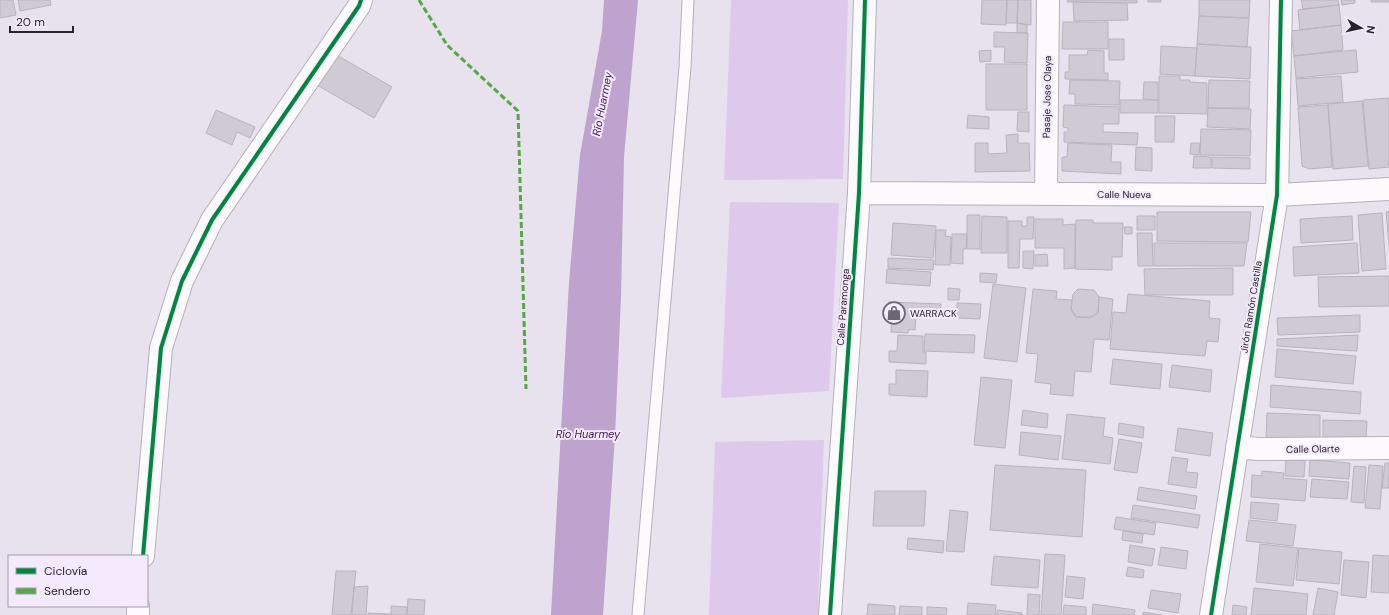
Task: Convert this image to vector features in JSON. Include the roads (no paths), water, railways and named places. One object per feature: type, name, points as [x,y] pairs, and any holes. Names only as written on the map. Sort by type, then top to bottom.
[{"type":"street","points":[[143,555],[161,348],[182,280],[212,220],[359,6],[361,0]]},
{"type":"street","name":"Calle Paramonga","points":[[830,615],[858,193],[865,0]]},
{"type":"street","name":"Pasaje Jose Olaya","points":[[1046,194],[1048,0]]},
{"type":"street","name":"Jirón Ramón Castilla","points":[[1211,615],[1277,195],[1281,0]]},
{"type":"street","name":"Calle Nueva","points":[[858,193],[1277,195],[1389,189]]},
{"type":"street","name":"Calle Olarte","points":[[1237,447],[1258,449],[1389,448]]},
{"type":"lane","points":[[638,615],[685,67],[688,0]]},
{"type":"water","name":"Río Huarmey","points":[[604,0],[638,0],[624,157],[621,297],[615,436],[603,615],[551,615],[569,282],[580,155],[602,31]]},
{"type":"place","name":"WARRACK","points":[[894,313]]}]
